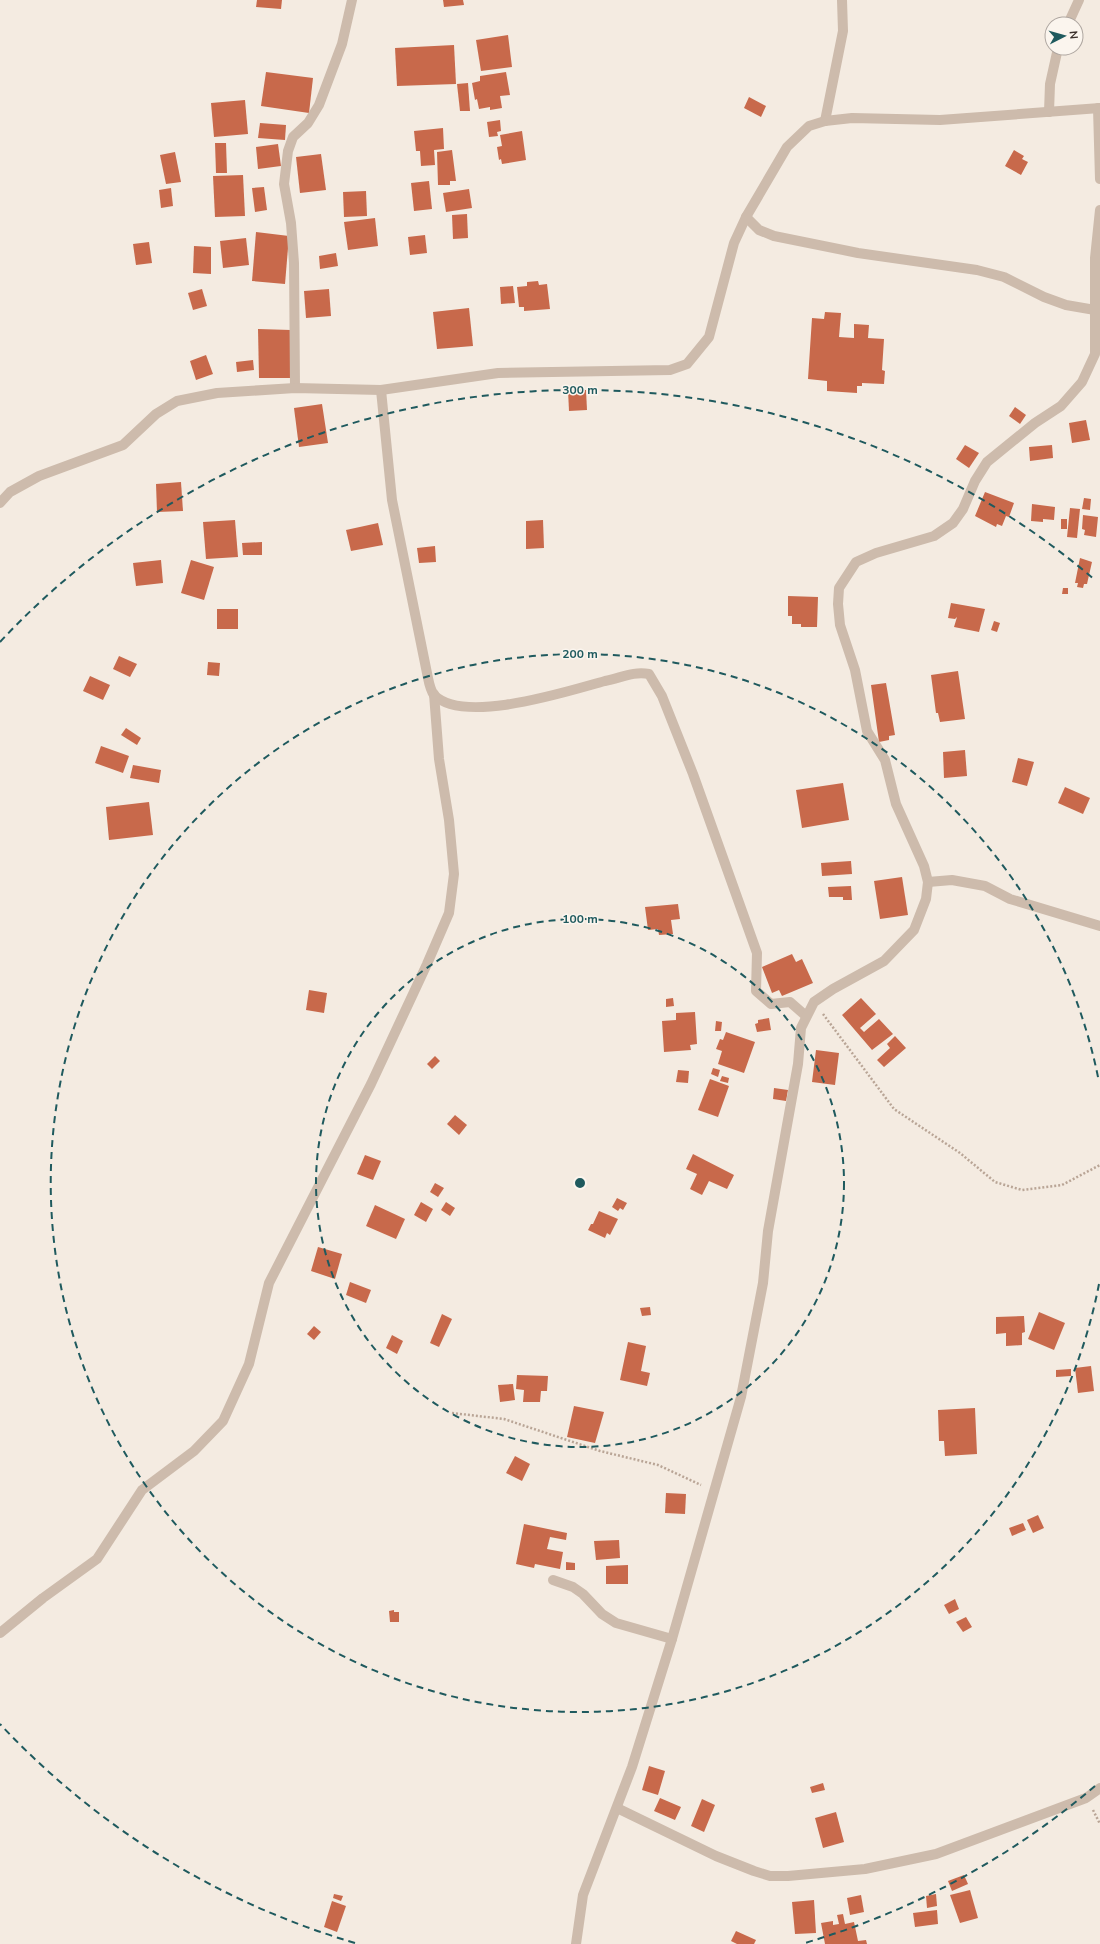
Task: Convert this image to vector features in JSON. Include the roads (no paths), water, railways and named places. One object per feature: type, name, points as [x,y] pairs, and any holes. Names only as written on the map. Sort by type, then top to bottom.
[{"type":"street","points":[[295,388],[294,263],[291,223],[284,184],[288,151],[293,137],[308,123],[319,105],[342,44],[352,0]]},
{"type":"street","points":[[824,121],[843,31],[842,0]]},
{"type":"street","points":[[1072,16],[1079,0]]},
{"type":"street","points":[[1049,112],[1050,84],[1056,56]]},
{"type":"street","points":[[0,502],[10,492],[39,476],[123,445],[156,414],[177,401],[217,393],[295,388],[381,390],[498,373],[670,370],[687,364],[709,337],[734,243],[746,217],[787,147],[809,126],[824,121],[852,118],[940,120],[1099,108],[1100,179]]},
{"type":"street","points":[[576,1944],[583,1895],[618,1808],[632,1767],[672,1639],[741,1397],[763,1283],[768,1231],[795,1077],[801,1028],[814,1002],[833,989],[884,961],[914,930],[926,899],[928,882],[924,866],[896,804],[885,760],[867,732],[855,670],[840,625],[838,604],[839,588],[856,562],[876,553],[934,536],[953,523],[964,509],[975,481],[987,462],[1035,423],[1061,406],[1082,382],[1095,354],[1095,258],[1100,210]]},
{"type":"street","points":[[746,217],[759,230],[774,236],[858,253],[977,270],[1004,277],[1044,297],[1066,305],[1095,310]]},
{"type":"street","points":[[0,1633],[43,1598],[97,1559],[142,1490],[194,1451],[223,1421],[249,1364],[269,1283],[371,1084],[427,964],[448,913],[454,874],[449,820],[439,759],[434,694],[428,678],[392,500],[381,390]]},
{"type":"street","points":[[434,694],[451,705],[472,708],[500,706],[572,690],[637,672],[649,674],[662,696],[693,774],[757,953],[756,991],[771,1004],[790,1002],[806,1016]]},
{"type":"street","points":[[928,882],[952,880],[985,886],[1010,899],[1100,926]]},
{"type":"street","points":[[553,1580],[573,1586],[602,1614],[616,1623],[672,1639]]},
{"type":"street","points":[[618,1808],[716,1856],[754,1872],[770,1876],[788,1876],[865,1869],[936,1854],[1086,1798],[1100,1788]]}]
